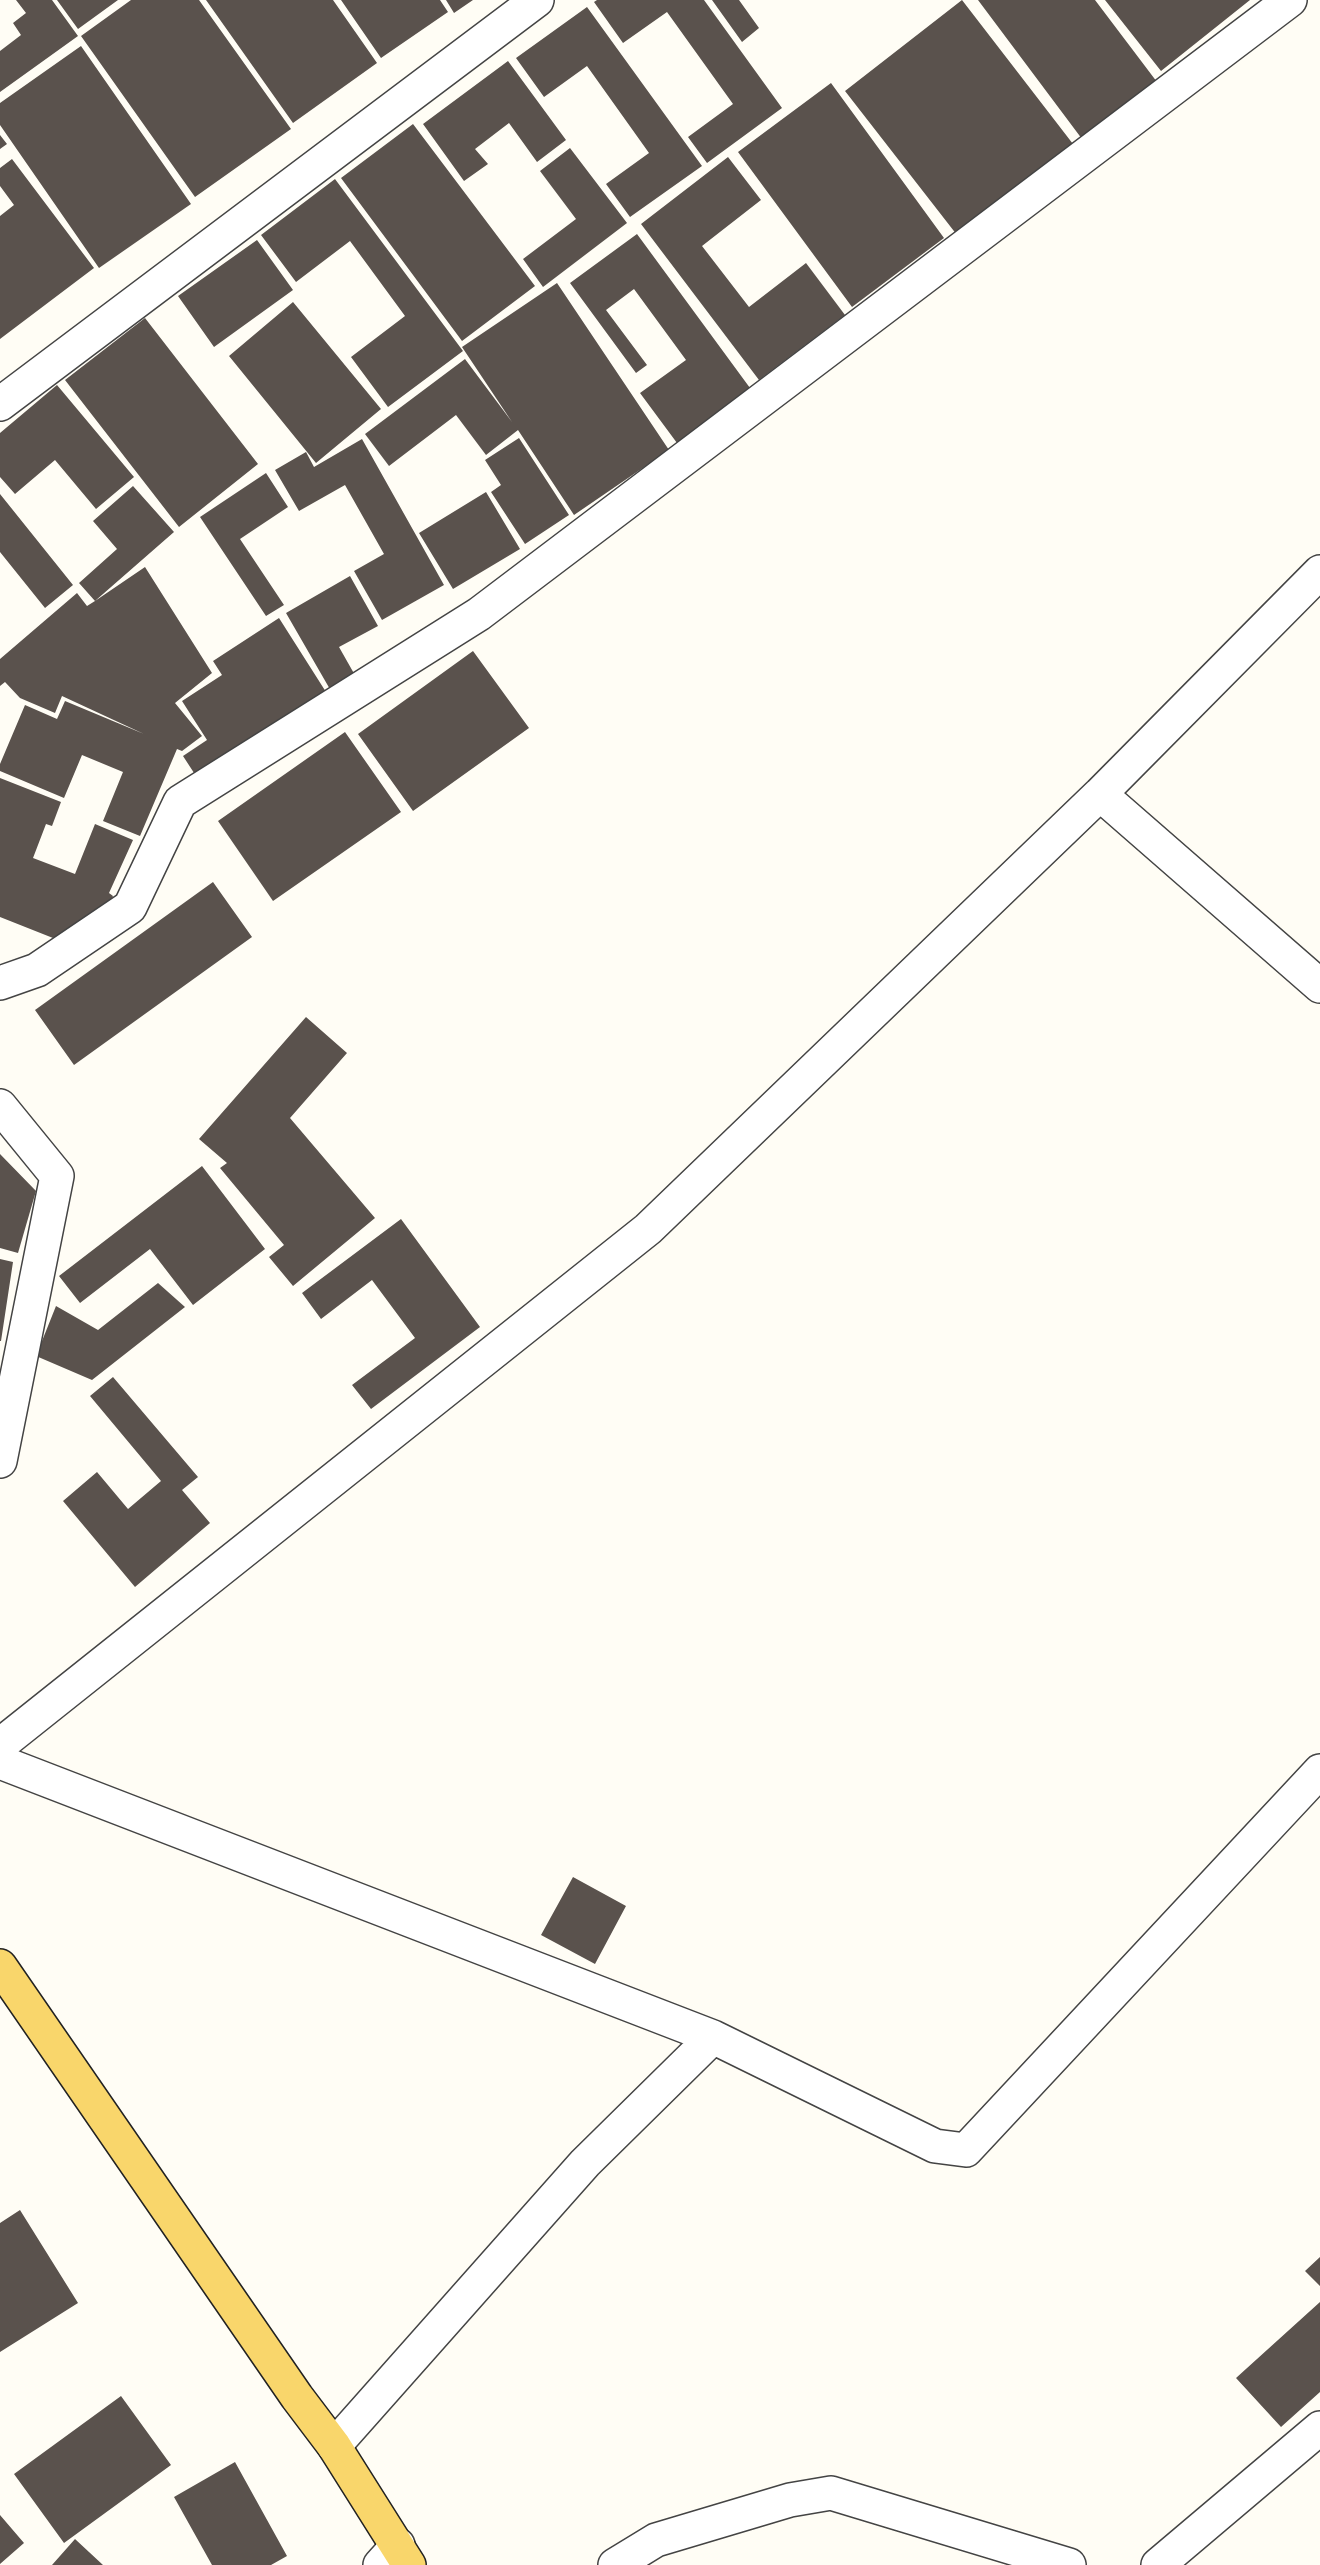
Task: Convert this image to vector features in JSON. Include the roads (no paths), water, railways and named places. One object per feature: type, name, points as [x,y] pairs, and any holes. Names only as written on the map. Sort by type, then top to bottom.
[{"type":"main road","points":[[0,1966],[297,2397],[334,2446],[396,2558]]},
{"type":"street","points":[[0,404],[537,0]]},
{"type":"street","points":[[0,983],[37,970],[130,907],[180,802],[479,614],[1290,0]]},
{"type":"street","points":[[0,1745],[648,1229],[1100,794],[1320,572]]},
{"type":"street","points":[[1100,794],[1320,986]]},
{"type":"street","points":[[0,1106],[57,1176],[0,1461]]},
{"type":"street","points":[[0,1762],[712,2037],[935,2145],[966,2150],[1320,1771]]},
{"type":"street","points":[[334,2446],[585,2163],[712,2037]]},
{"type":"street","points":[[1158,2565],[1320,2428]]},
{"type":"street","points":[[615,2565],[656,2540],[790,2500],[831,2493],[1069,2565]]}]
